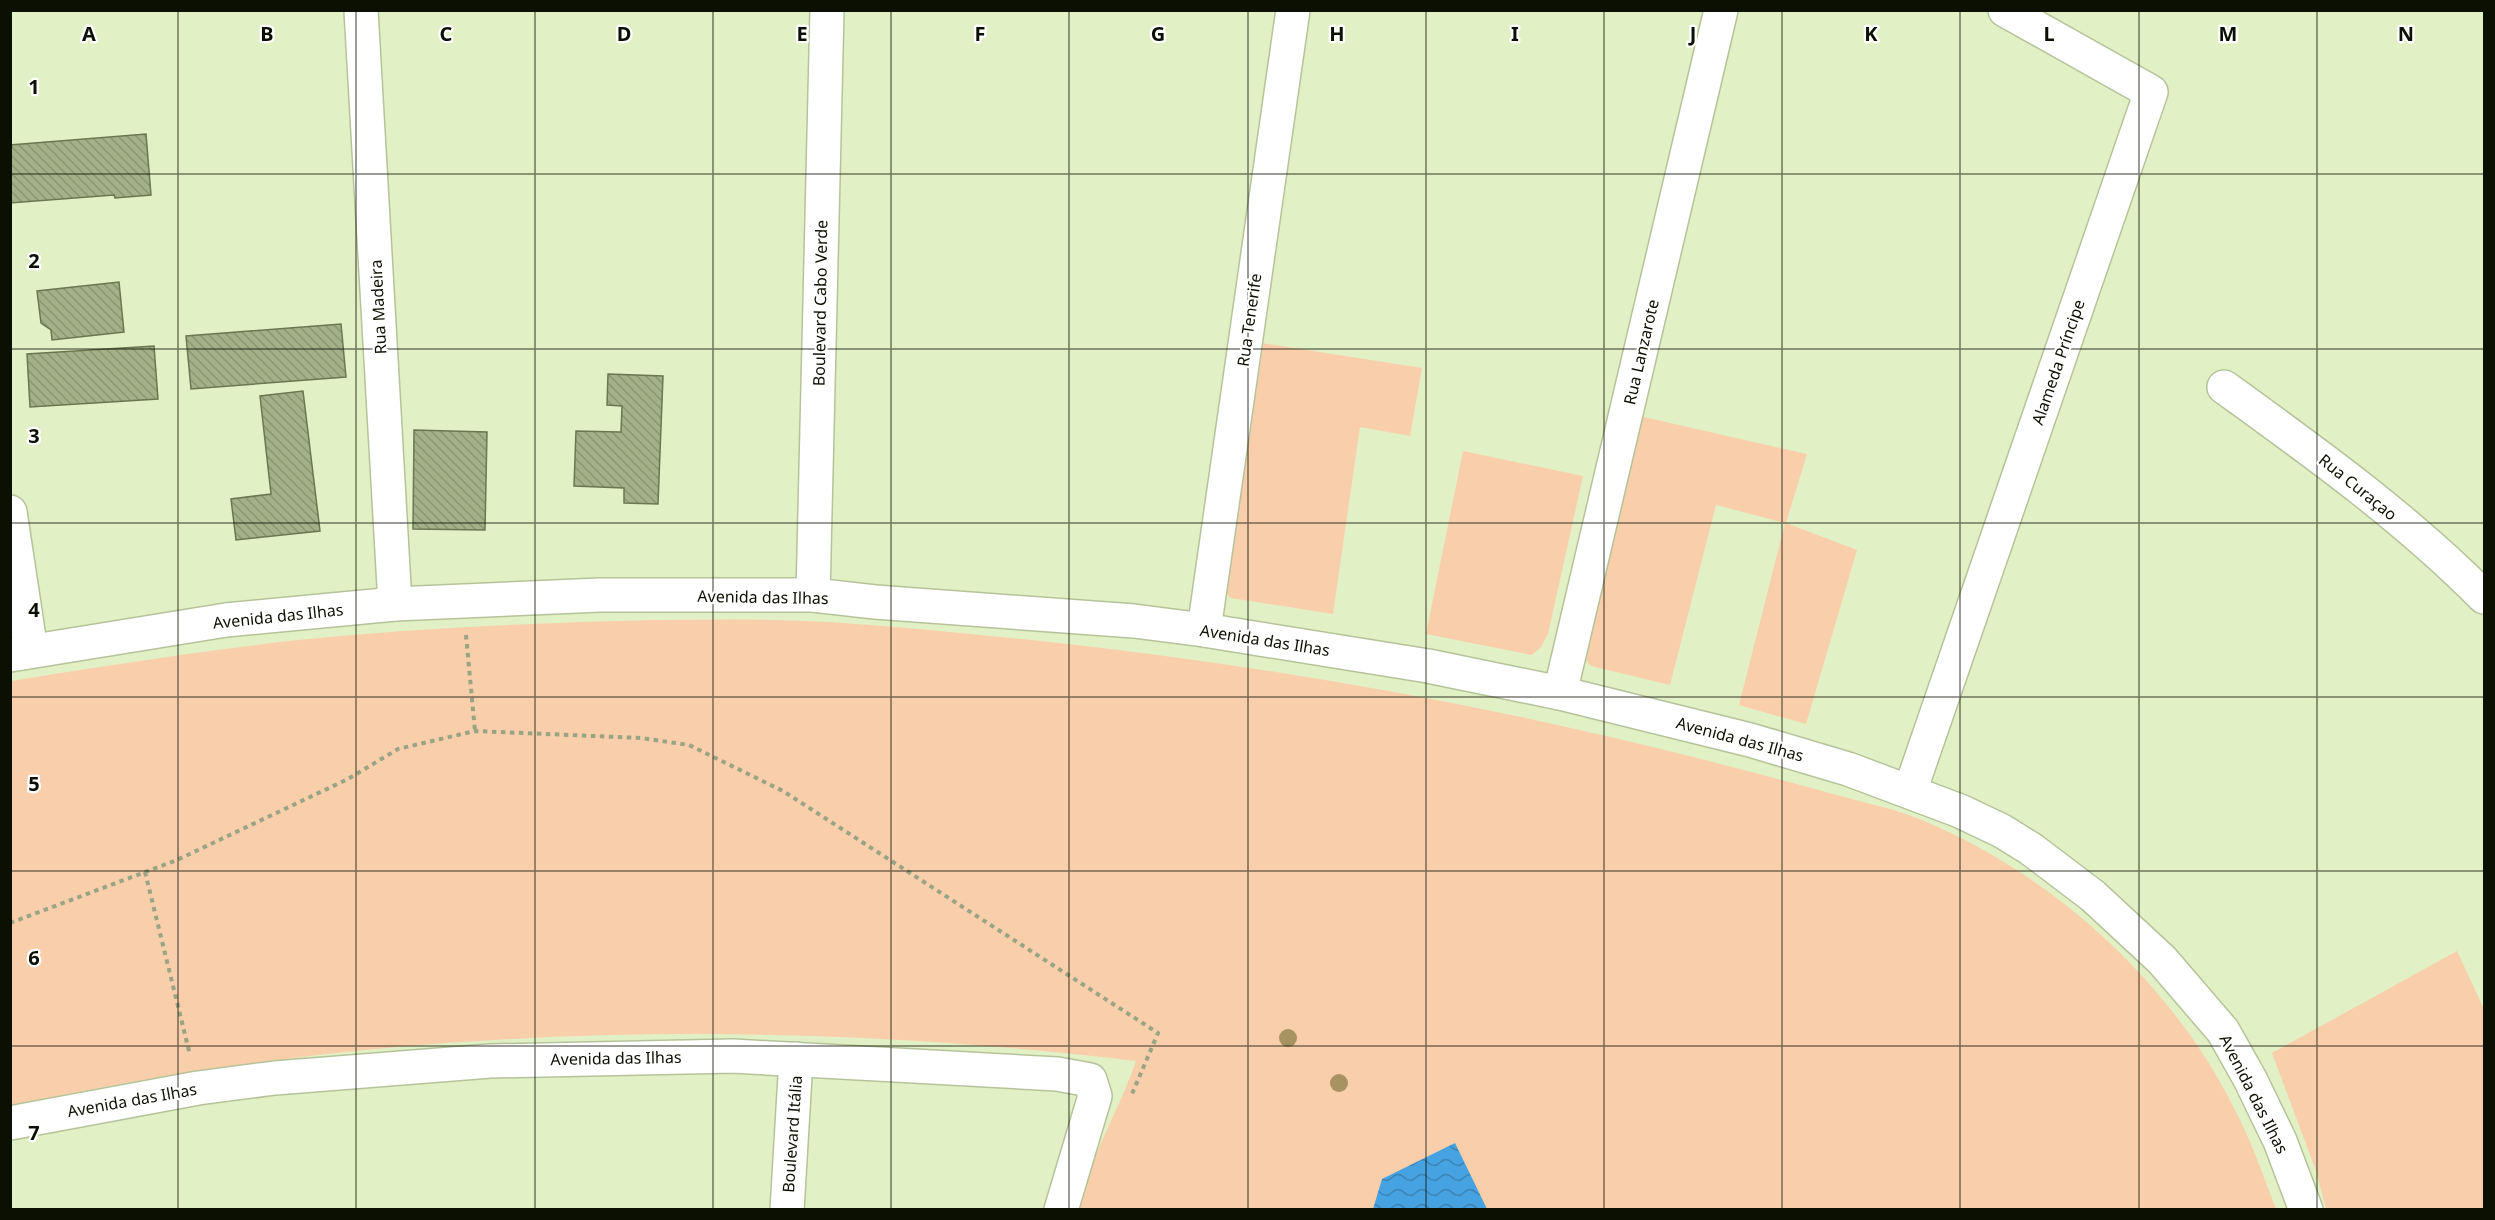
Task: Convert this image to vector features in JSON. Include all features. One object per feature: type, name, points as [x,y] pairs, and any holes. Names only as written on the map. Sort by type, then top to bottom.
[{"type":"street","name":"Rua Madeira","points":[[361,10],[395,604]]},
{"type":"street","name":"Boulevard Cabo Verde","points":[[813,595],[827,10]]},
{"type":"street","name":"Rua Tenerife","points":[[1204,630],[1293,10]]},
{"type":"street","name":"Rua Lanzarote","points":[[1560,693],[1721,10]]},
{"type":"street","name":"Alameda Príncipe","points":[[1910,791],[2151,92],[2005,10]]},
{"type":"street","name":"Rua Curaçao","points":[[2224,387],[2315,453],[2397,518],[2452,565],[2484,597]]},
{"type":"street","points":[[10,513],[21,653]]},
{"type":"street","name":"Avenida das Ilhas","points":[[21,653],[226,620],[395,604],[600,595],[813,595],[875,602],[1134,621],[1204,630],[1428,666],[1560,693],[1750,740],[1848,769],[1960,811],[2002,831],[2031,849],[2093,896],[2162,960],[2223,1031],[2280,1141],[2306,1209]]},
{"type":"street","name":"Avenida das Ilhas","points":[[10,1123],[198,1088],[275,1078],[490,1060],[733,1056],[1057,1074],[1089,1080],[1095,1096],[1061,1209]]},
{"type":"street","name":"Boulevard Itália","points":[[787,1209],[796,1059]]},
{"type":"path","points":[[463,602],[475,731]]},
{"type":"path","points":[[10,923],[177,860],[348,779],[398,749],[475,731],[641,738],[689,745],[783,791],[1158,1033],[1131,1097]]},
{"type":"path","points":[[145,872],[198,1088]]},
{"type":"shaded area","points":[[1255,342],[1422,368],[1410,436],[1360,427],[1333,614],[1231,598],[1221,588]]},
{"type":"shaded area","points":[[1635,415],[1807,454],[1786,523],[1857,550],[1806,724],[1739,705],[1785,523],[1716,505],[1670,685],[1591,666],[1581,654]]},
{"type":"shaded area","points":[[1463,451],[1583,476],[1548,634],[1541,647],[1532,655],[1426,634]]},
{"type":"shaded area","points":[[656,620],[775,620],[904,628],[1032,640],[1285,673],[1536,720],[1758,774],[1906,814],[1977,846],[2046,890],[2079,915],[2139,972],[2192,1037],[2214,1072],[2246,1132],[2276,1209],[1080,1209],[1090,1171],[1136,1061],[996,1047],[855,1038],[713,1034],[572,1036],[430,1044],[290,1058],[150,1079],[11,1106],[11,681],[184,655],[335,636],[472,627]]},
{"type":"shaded area","points":[[2457,951],[2484,1009],[2484,1209],[2326,1209],[2316,1171],[2272,1053]]},
{"type":"water","points":[[1455,1143],[1487,1209],[1373,1209],[1382,1179]]},
{"type":"building","points":[[146,134],[151,195],[115,198],[114,195],[10,203],[10,145]]},
{"type":"building","points":[[119,282],[124,332],[52,340],[51,330],[41,323],[37,291]]},
{"type":"building","points":[[341,324],[346,377],[191,389],[186,336]]},
{"type":"building","points":[[154,346],[158,399],[30,407],[27,354]]},
{"type":"building","points":[[608,374],[663,376],[658,504],[624,503],[624,488],[574,486],[576,431],[621,432],[622,406],[607,405]]},
{"type":"building","points":[[303,391],[320,531],[236,540],[231,499],[271,494],[260,396]]},
{"type":"building","points":[[414,430],[487,432],[485,530],[413,529]]}]
